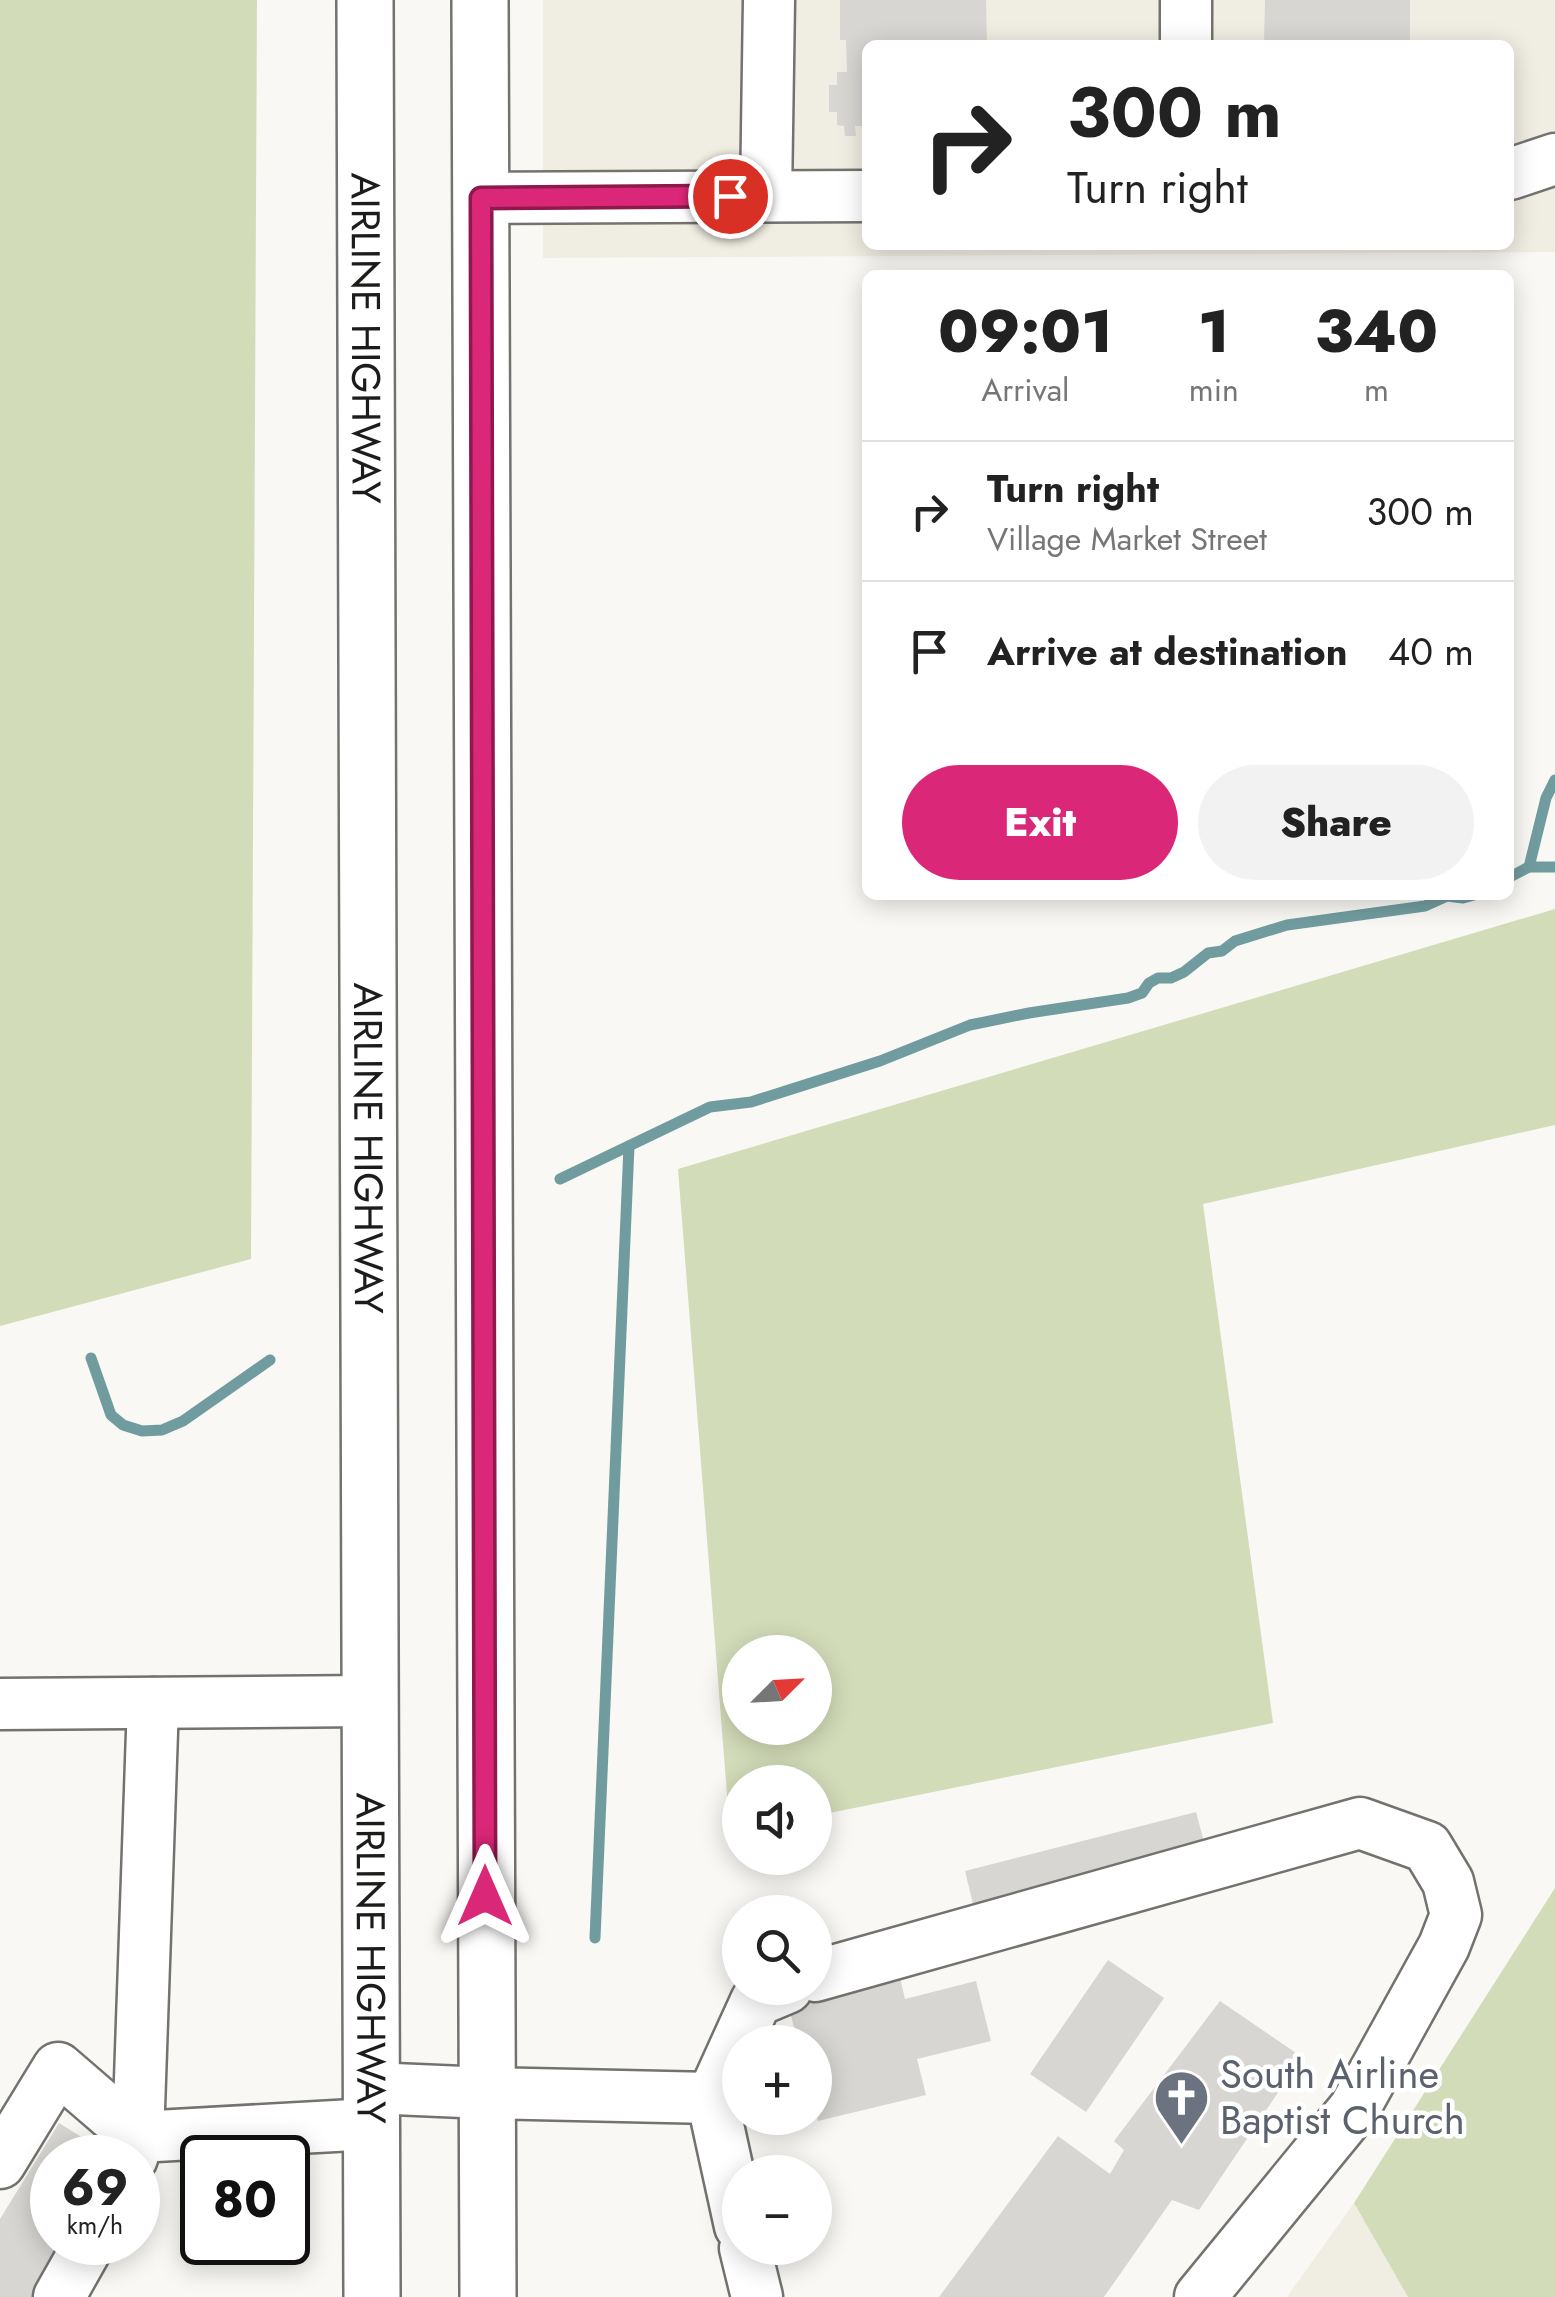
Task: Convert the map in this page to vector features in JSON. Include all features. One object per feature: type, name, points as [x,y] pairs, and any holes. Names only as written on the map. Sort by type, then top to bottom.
[{"type":"highway","name":"AIRLINE HIGHWAY","points":[[365,0],[372,2297]]},
{"type":"highway","points":[[480,0],[488,2297]]},
{"type":"street","points":[[766,195],[769,0]]},
{"type":"street","points":[[1186,0],[1186,40]]},
{"type":"street","points":[[1514,173],[1555,159]]},
{"type":"street","points":[[481,198],[862,196]]},
{"type":"street","points":[[0,1704],[370,1701]]},
{"type":"street","points":[[135,2135],[153,1703]]},
{"type":"street","points":[[832,1971],[1360,1823],[1427,1847],[1448,1882],[1456,1915],[1444,1946],[1354,2110],[1200,2297]]},
{"type":"street","points":[[724,2155],[712,2098],[754,2005]]},
{"type":"street","points":[[0,2163],[58,2068],[123,2135]]},
{"type":"street","points":[[160,2143],[371,2106],[486,2094],[712,2098]]},
{"type":"street","points":[[59,2297],[77,2265]]},
{"type":"street","points":[[749,2265],[757,2297]]},
{"type":"shaded area","points":[[543,0],[1555,0],[1555,252],[543,258]]},
{"type":"shaded area","points":[[1354,2203],[1408,2297],[1287,2297]]},
{"type":"green space","points":[[0,0],[257,0],[251,1259],[0,1326]]},
{"type":"green space","points":[[1555,909],[1555,1125],[1203,1204],[1273,1723],[832,1813],[832,1765],[725,1765],[723,1745],[832,1745],[832,1635],[722,1635],[722,1731],[678,1169]]},
{"type":"green space","points":[[1555,1888],[1555,2297],[1408,2297],[1354,2203]]},
{"type":"building","points":[[840,0],[986,0],[987,40],[862,40],[862,126],[855,126],[856,136],[845,136],[844,126],[837,125],[837,112],[829,112],[829,85],[837,85],[837,72],[847,72],[846,40],[840,40]]},
{"type":"building","points":[[1265,0],[1410,0],[1410,40],[1264,40]]},
{"type":"building","points":[[1196,1812],[1206,1849],[974,1908],[965,1871]]},
{"type":"building","points":[[1108,1960],[1164,1998],[1086,2112],[1030,2074]]},
{"type":"building","points":[[899,1973],[905,1999],[976,1981],[991,2041],[917,2059],[926,2095],[832,2118],[832,2025],[793,2025],[788,2005],[832,2005],[832,1990]]},
{"type":"building","name":"South Airline Baptist Church","points":[[1220,2001],[1302,2057],[1199,2210],[1172,2200],[1104,2297],[939,2297],[1058,2136],[1110,2174],[1124,2150],[1114,2141]]},
{"type":"building","points":[[59,2123],[78,2135],[52,2135]]},
{"type":"building","points":[[30,2170],[30,2265],[67,2265],[48,2297],[0,2297],[0,2219]]},
{"type":"waterway","points":[[1529,867],[1546,798],[1555,780]]},
{"type":"waterway","points":[[1514,875],[1529,867],[1555,867]]},
{"type":"waterway","points":[[560,1179],[710,1107],[751,1102],[880,1061],[970,1025],[1128,998],[1142,993],[1158,978],[1184,972],[1208,953],[1287,925],[1425,906],[1438,900]]},
{"type":"waterway","points":[[595,1938],[629,1146]]},
{"type":"waterway","points":[[91,1358],[111,1415],[123,1425],[142,1431],[162,1430],[183,1421],[270,1360]]},
{"type":"place","name":"South Airline Baptist Church","points":[[1181,2146]]},
{"type":"route","points":[[485,1896],[481,198],[730,196]]}]
